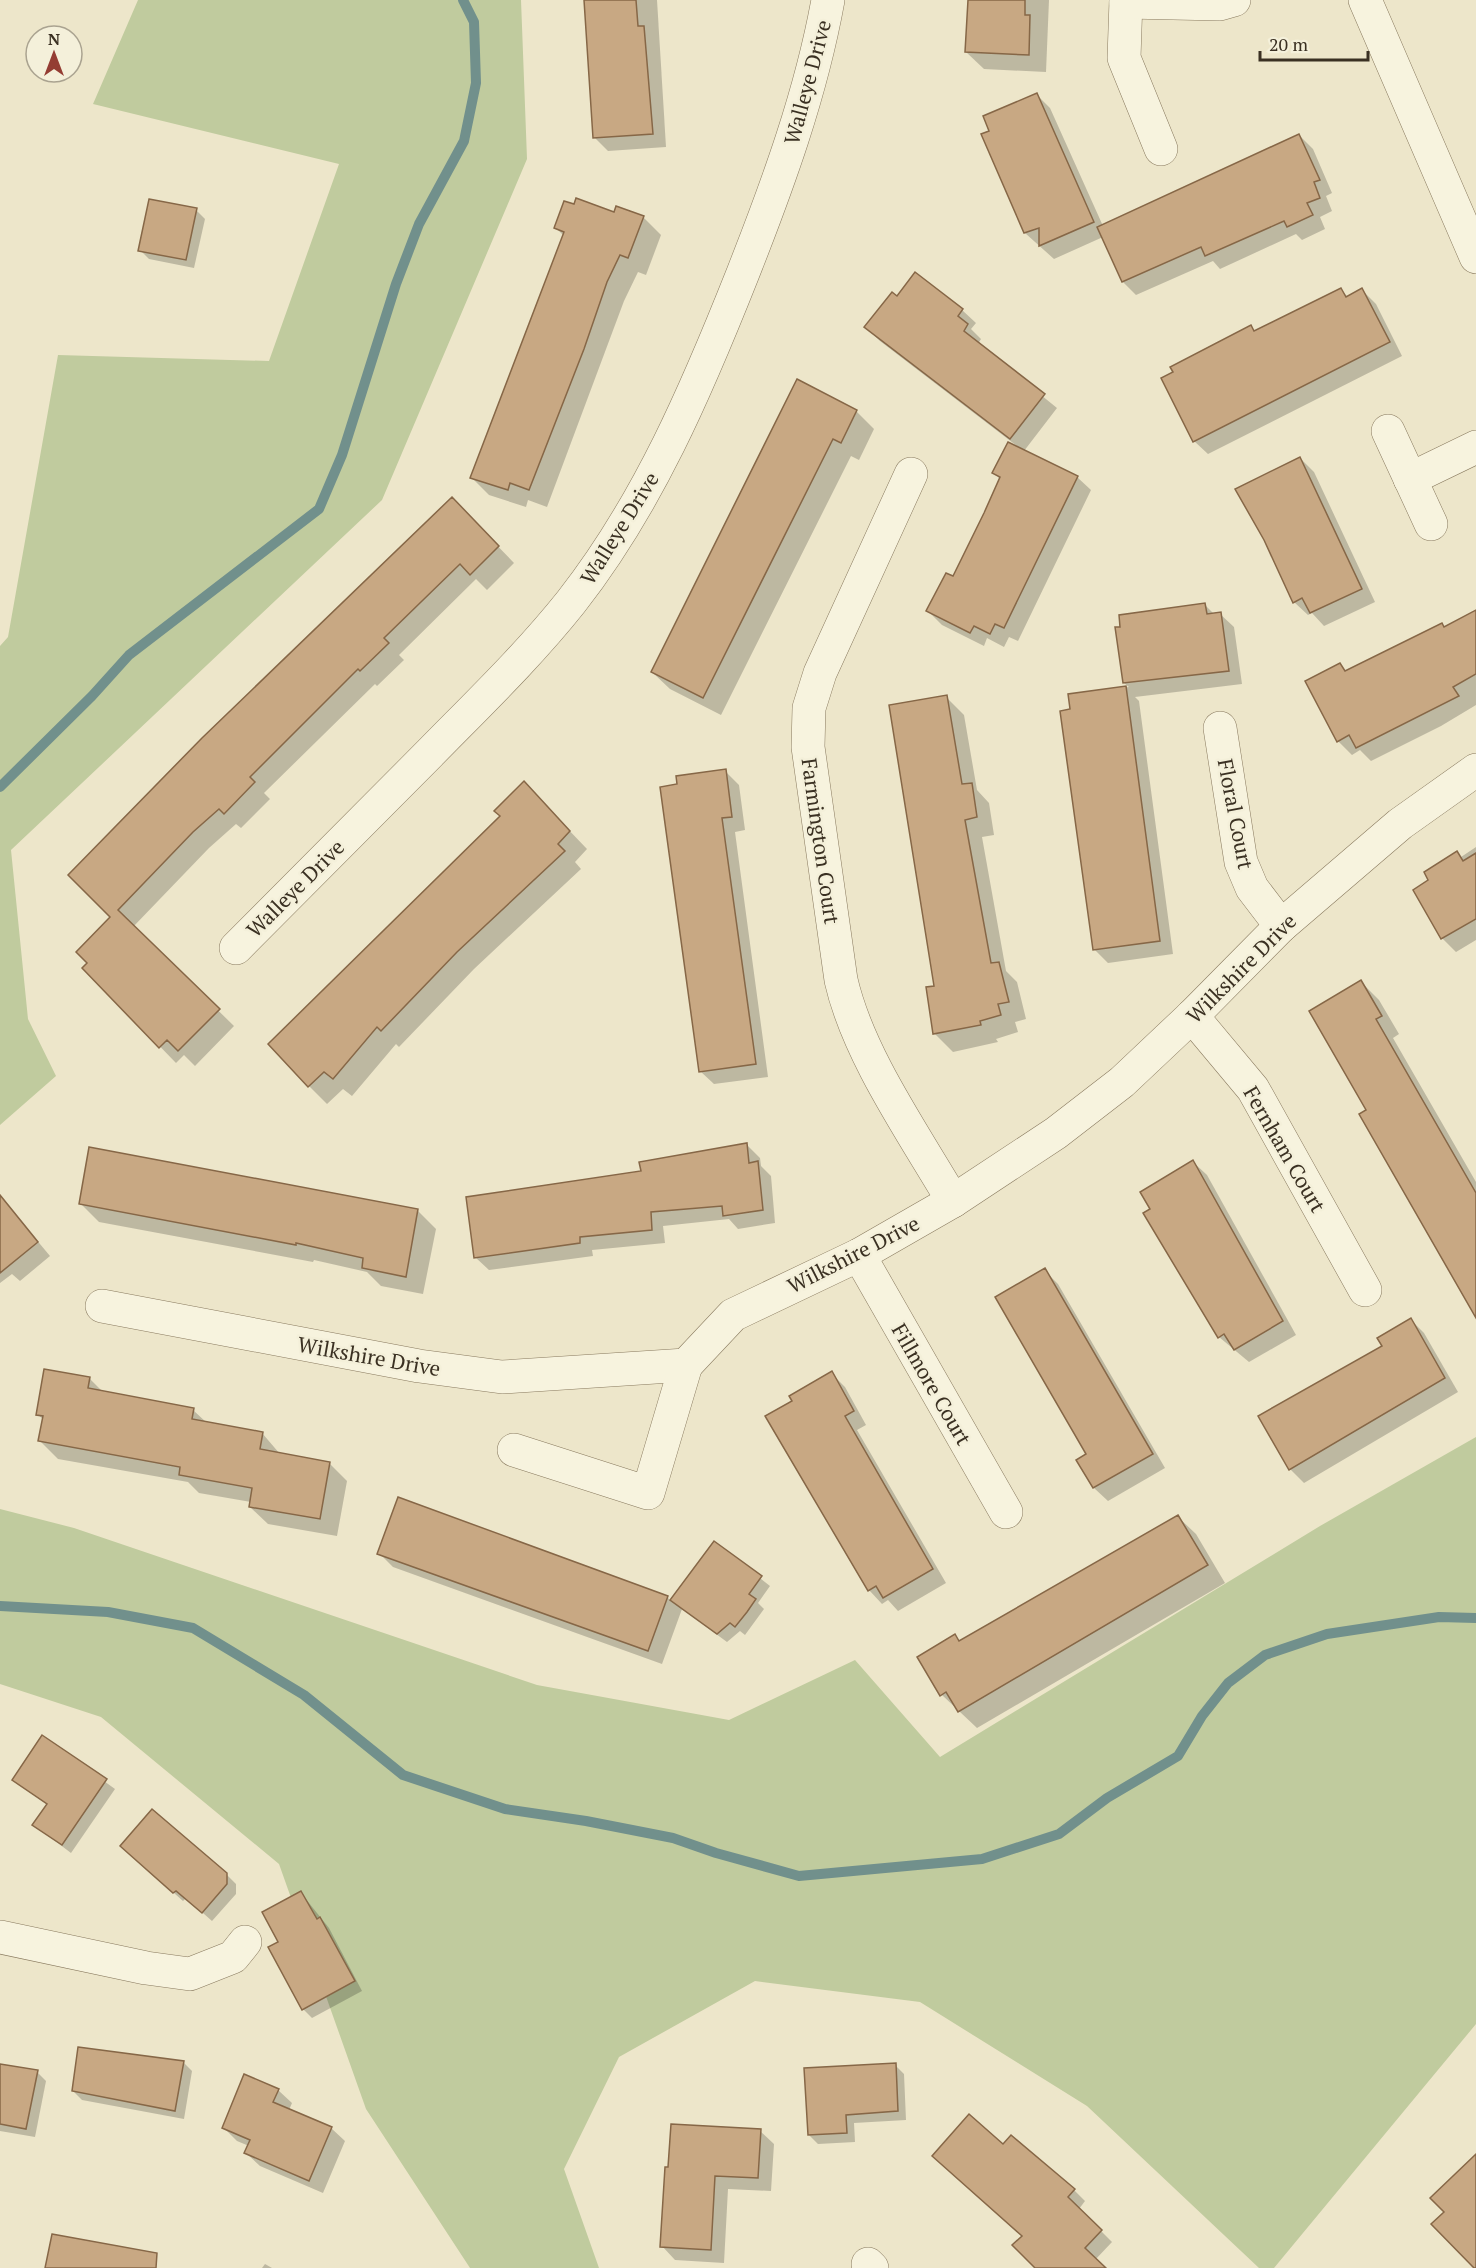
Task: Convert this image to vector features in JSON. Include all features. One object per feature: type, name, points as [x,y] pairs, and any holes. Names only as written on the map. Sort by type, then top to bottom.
[{"type":"street","name":"Walleye Drive","points":[[236,948],[512,669],[571,602],[621,530],[667,450],[711,354],[755,243],[789,152],[828,0]]},
{"type":"street","points":[[1161,149],[1124,58],[1126,1],[1220,4],[1234,0]]},
{"type":"street","points":[[1365,0],[1476,257]]},
{"type":"street","points":[[1388,431],[1431,524]]},
{"type":"street","points":[[1410,479],[1476,447]]},
{"type":"street","name":"Farmington Court","points":[[911,474],[820,672],[809,708],[808,747],[841,980],[848,1014],[953,1201]]},
{"type":"street","name":"Floral Court","points":[[1221,728],[1241,862],[1252,888],[1281,926]]},
{"type":"street","name":"Wilkshire Drive","points":[[102,1306],[419,1366],[502,1377],[686,1365],[733,1315],[859,1255],[953,1201],[1056,1133],[1113,1090],[1192,1017],[1281,926],[1400,824],[1476,770]]},
{"type":"street","name":"Fernham Court","points":[[1192,1017],[1253,1089],[1365,1290]]},
{"type":"street","name":"Fillmore Court","points":[[859,1255],[1006,1512]]},
{"type":"street","points":[[514,1450],[648,1493],[686,1365]]},
{"type":"street","points":[[0,1937],[146,1968],[190,1974],[233,1957],[245,1942]]},
{"type":"green space","points":[[138,0],[521,0],[527,159],[382,500],[11,850],[28,1019],[56,1076],[0,1125],[0,646],[8,637],[58,355],[269,361],[339,164],[93,104]]},
{"type":"green space","points":[[1476,1437],[1476,2024],[1274,2268],[1259,2268],[1087,2106],[920,2002],[755,1981],[619,2057],[564,2169],[599,2268],[470,2268],[366,2109],[279,1864],[101,1717],[0,1684],[0,1509],[74,1528],[537,1685],[729,1720],[855,1660],[940,1757],[1320,1526]]},
{"type":"building","points":[[584,0],[636,0],[638,26],[644,26],[653,134],[593,138]]},
{"type":"building","points":[[968,0],[1025,0],[1025,15],[1030,15],[1029,55],[965,52]]},
{"type":"building","points":[[1037,93],[1094,222],[1039,246],[1039,228],[1024,233],[981,134],[989,131],[983,116]]},
{"type":"building","points":[[1299,134],[1320,180],[1314,182],[1320,198],[1307,203],[1313,215],[1287,227],[1284,221],[1205,256],[1201,247],[1122,282],[1097,227]]},
{"type":"building","points":[[576,198],[614,212],[616,206],[644,216],[628,258],[620,255],[607,282],[584,349],[529,490],[510,483],[508,490],[470,478],[564,232],[554,228],[564,201],[574,204]]},
{"type":"building","points":[[149,199],[197,208],[186,260],[138,251]]},
{"type":"building","points":[[915,272],[963,309],[958,316],[968,324],[964,331],[1045,394],[1010,439],[864,327],[892,292],[897,296]]},
{"type":"building","points":[[1341,288],[1346,297],[1362,288],[1390,342],[1193,442],[1161,378],[1173,372],[1170,367],[1251,325],[1254,331]]},
{"type":"building","points":[[797,379],[857,410],[841,443],[833,439],[703,698],[651,672]]},
{"type":"building","points":[[1008,442],[1078,476],[1004,628],[995,624],[990,634],[974,626],[970,633],[926,611],[946,573],[953,576],[984,513],[1000,477],[992,473]]},
{"type":"building","points":[[1300,457],[1362,589],[1310,613],[1302,598],[1293,603],[1264,540],[1235,489]]},
{"type":"building","points":[[452,497],[499,546],[470,575],[460,564],[384,638],[389,643],[360,671],[358,669],[250,777],[255,782],[224,814],[219,809],[193,832],[118,910],[220,1009],[178,1051],[167,1040],[159,1048],[82,968],[87,963],[76,952],[110,917],[68,875],[202,738]]},
{"type":"building","points":[[1205,603],[1207,614],[1221,612],[1229,671],[1123,683],[1115,627],[1120,627],[1119,615]]},
{"type":"building","points":[[1476,610],[1476,674],[1453,687],[1459,696],[1356,748],[1349,735],[1337,742],[1305,681],[1340,663],[1345,671],[1442,623],[1444,627]]},
{"type":"building","points":[[1126,686],[1160,941],[1093,950],[1060,711],[1070,709],[1068,694]]},
{"type":"building","points":[[947,695],[962,784],[972,783],[977,817],[965,820],[991,963],[999,962],[1009,1002],[998,1004],[1001,1015],[980,1021],[981,1025],[933,1034],[926,987],[934,986],[889,705]]},
{"type":"building","points":[[726,769],[732,817],[722,818],[756,1064],[699,1072],[660,787],[677,784],[676,776]]},
{"type":"building","points":[[524,781],[570,831],[558,844],[565,851],[457,952],[381,1031],[377,1027],[333,1079],[324,1072],[308,1087],[268,1044],[500,816],[494,811]]},
{"type":"building","points":[[1457,851],[1463,861],[1476,853],[1476,919],[1441,939],[1413,890],[1428,880],[1424,872]]},
{"type":"building","points":[[1361,980],[1382,1016],[1376,1019],[1476,1193],[1476,1318],[1359,1114],[1366,1110],[1309,1011]]},
{"type":"building","points":[[747,1143],[749,1163],[758,1161],[763,1210],[723,1216],[722,1206],[651,1212],[652,1230],[580,1237],[580,1243],[474,1258],[466,1197],[641,1171],[639,1162]]},
{"type":"building","points":[[89,1147],[418,1209],[406,1277],[362,1268],[363,1258],[296,1243],[296,1245],[79,1204]]},
{"type":"building","points":[[1193,1160],[1283,1321],[1234,1350],[1224,1334],[1218,1338],[1143,1213],[1150,1209],[1140,1192]]},
{"type":"building","points":[[0,1195],[38,1242],[0,1273]]},
{"type":"building","points":[[1045,1268],[1153,1454],[1093,1488],[1076,1460],[1086,1454],[995,1297]]},
{"type":"building","points":[[1411,1318],[1445,1378],[1289,1470],[1258,1416],[1382,1346],[1377,1338]]},
{"type":"building","points":[[44,1369],[90,1377],[88,1388],[194,1408],[192,1419],[263,1432],[260,1449],[330,1462],[320,1519],[249,1507],[252,1488],[179,1475],[180,1467],[38,1441],[43,1416],[36,1415]]},
{"type":"building","points":[[832,1371],[854,1411],[845,1416],[933,1569],[883,1598],[876,1586],[868,1591],[765,1416],[792,1401],[789,1396]]},
{"type":"building","points":[[398,1497],[668,1596],[648,1651],[377,1554]]},
{"type":"building","points":[[1178,1515],[1208,1565],[958,1712],[946,1692],[940,1696],[917,1657],[955,1634],[959,1641]]},
{"type":"building","points":[[714,1541],[762,1576],[749,1594],[756,1599],[747,1612],[735,1627],[730,1623],[717,1634],[670,1600]]},
{"type":"building","points":[[42,1735],[107,1779],[62,1845],[32,1825],[47,1804],[12,1780]]},
{"type":"building","points":[[152,1809],[227,1873],[227,1884],[202,1913],[176,1891],[173,1893],[120,1846]]},
{"type":"building","points":[[301,1891],[317,1919],[320,1917],[355,1981],[302,2010],[268,1947],[278,1942],[262,1912]]},
{"type":"building","points":[[78,2047],[184,2061],[175,2111],[72,2091]]},
{"type":"building","points":[[896,2063],[898,2111],[846,2115],[847,2133],[808,2135],[804,2068]]},
{"type":"building","points":[[0,2064],[38,2070],[26,2129],[0,2124]]},
{"type":"building","points":[[244,2074],[279,2089],[273,2102],[332,2127],[309,2181],[244,2153],[250,2140],[222,2128]]},
{"type":"building","points":[[969,2114],[1003,2144],[1011,2135],[1075,2189],[1068,2197],[1102,2230],[1085,2248],[1106,2268],[1035,2268],[1012,2245],[1022,2236],[932,2156]]},
{"type":"building","points":[[671,2124],[761,2129],[758,2178],[715,2176],[711,2250],[660,2247],[665,2167],[668,2167]]},
{"type":"building","points":[[1476,2154],[1476,2268],[1474,2268],[1431,2224],[1444,2212],[1430,2198]]},
{"type":"building","points":[[52,2234],[157,2253],[156,2268],[45,2268]]},
{"type":"waterway","points":[[0,787],[92,696],[129,655],[319,509],[342,455],[396,284],[419,224],[464,141],[476,83],[474,22],[463,0]]},
{"type":"waterway","points":[[0,1606],[108,1612],[193,1628],[304,1695],[403,1775],[505,1809],[586,1821],[673,1838],[716,1853],[799,1876],[982,1859],[1059,1834],[1107,1798],[1178,1756],[1202,1716],[1228,1683],[1265,1655],[1327,1634],[1439,1617],[1476,1618]]}]
